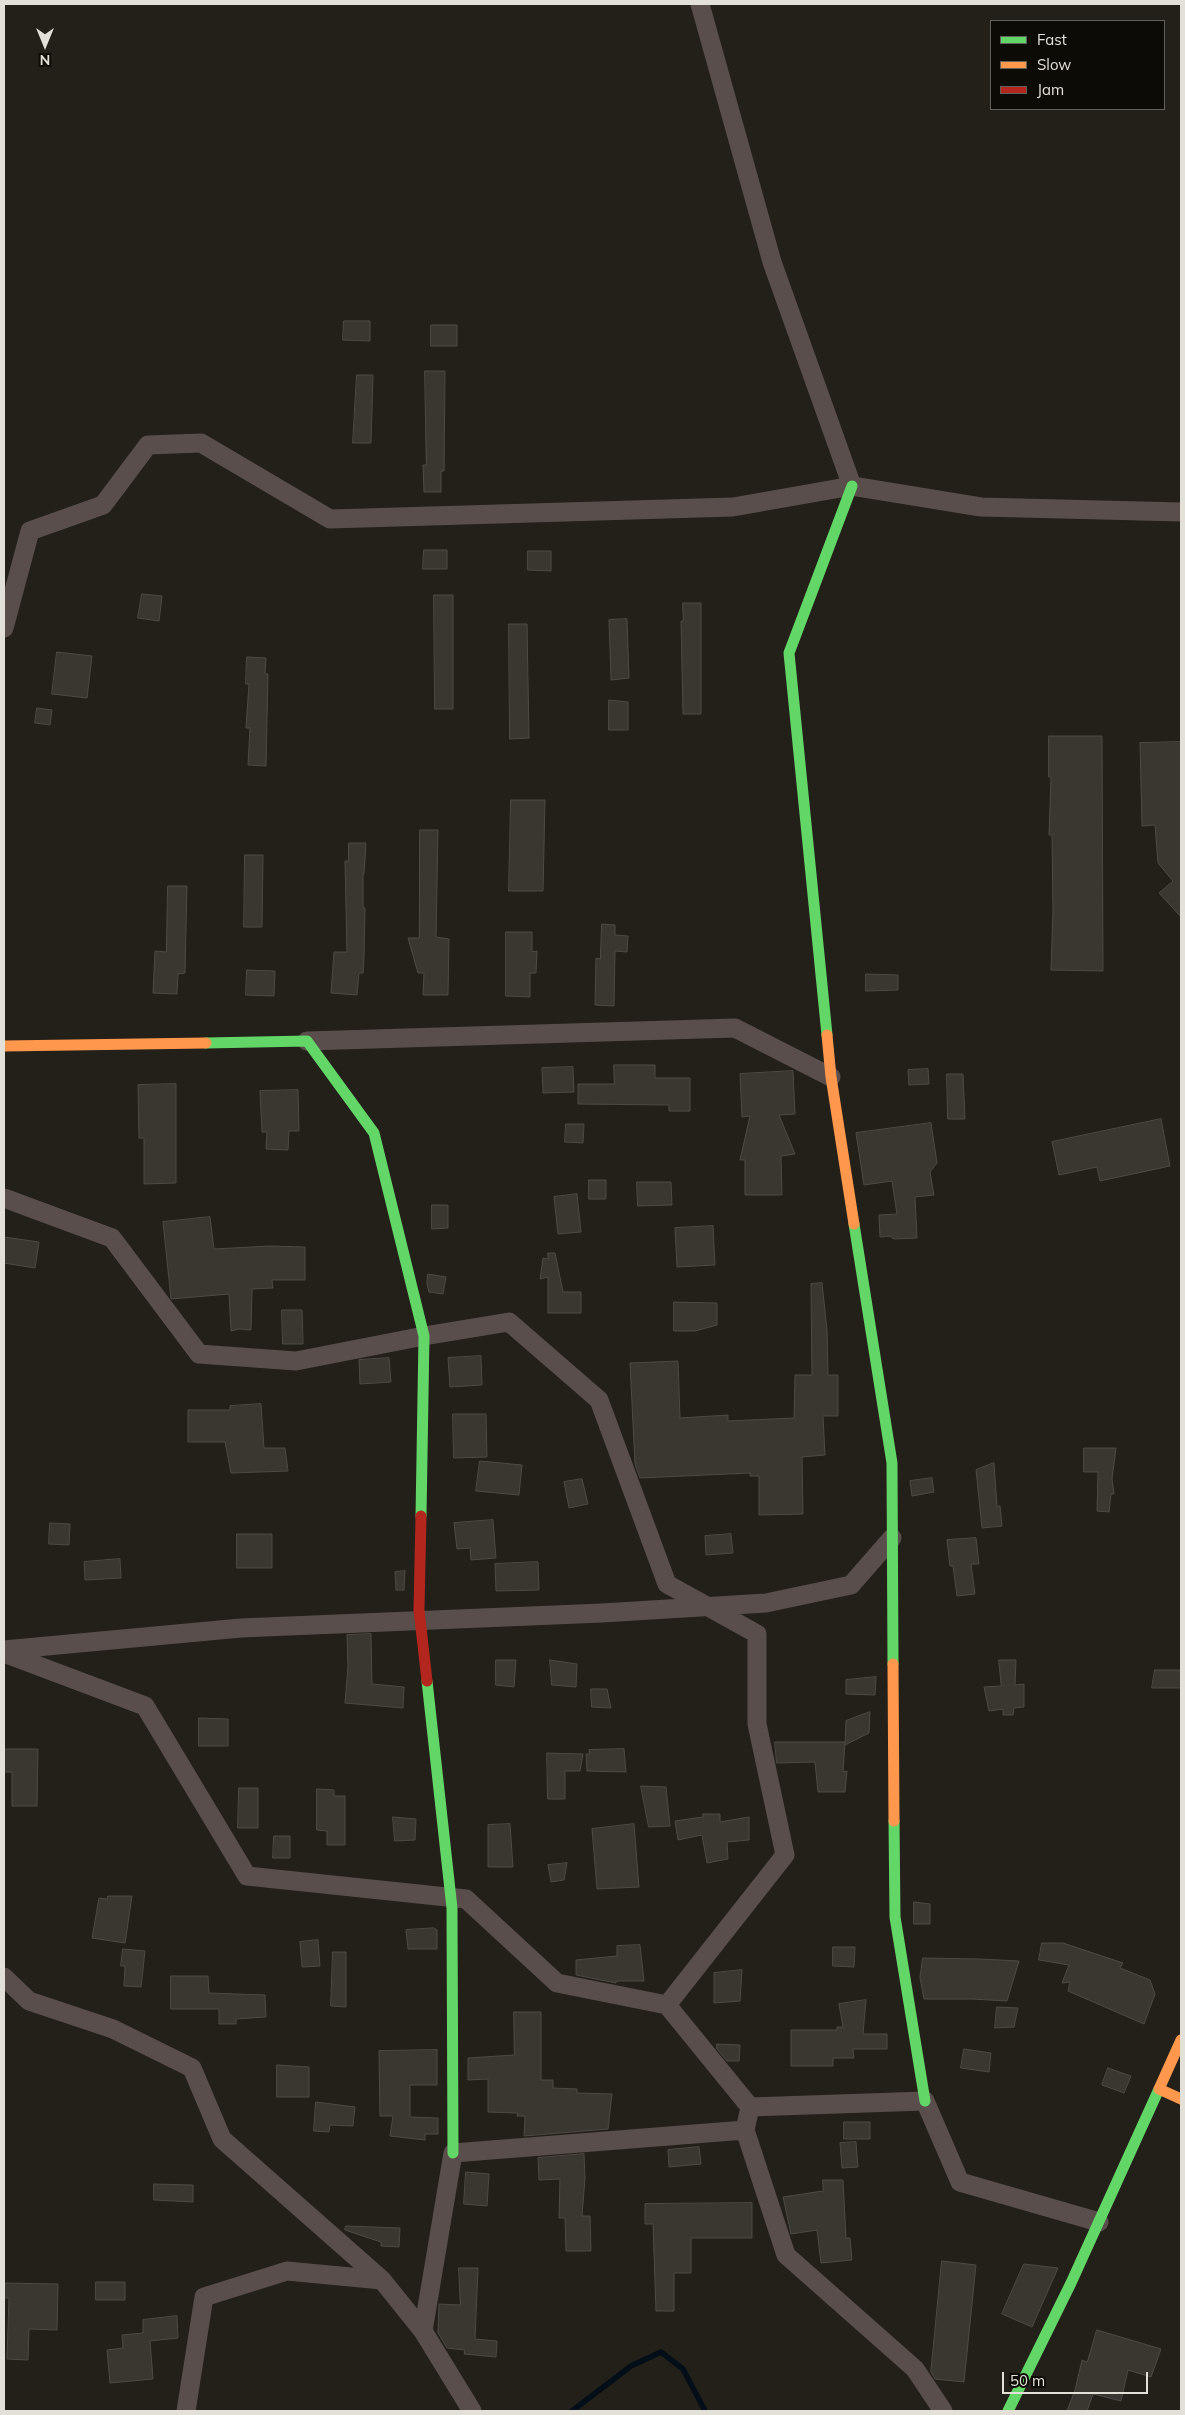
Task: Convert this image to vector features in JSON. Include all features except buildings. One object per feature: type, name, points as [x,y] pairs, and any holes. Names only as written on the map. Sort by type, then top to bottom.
[{"type":"street","points":[[700,4],[772,262],[852,486],[789,653],[831,1077],[892,1464],[894,1917],[925,2100],[960,2182],[1099,2222]]},
{"type":"street","points":[[4,628],[30,532],[103,505],[148,445],[201,443],[330,519],[733,507],[852,486],[981,507],[1181,512]]},
{"type":"street","points":[[4,1046],[307,1041],[734,1028],[831,1077]]},
{"type":"street","points":[[307,1041],[374,1133],[424,1336],[420,1621],[451,1897],[453,2154],[423,2331]]},
{"type":"street","points":[[4,1198],[112,1238],[199,1354],[296,1361],[424,1336],[509,1322],[599,1400],[667,1584],[757,1634],[757,1724],[785,1855],[667,2005]]},
{"type":"street","points":[[4,1651],[241,1628],[420,1621],[766,1603],[851,1585],[892,1538]]},
{"type":"street","points":[[4,1651],[146,1706],[247,1876],[466,1899],[557,1983],[667,2005],[750,2107]]},
{"type":"street","points":[[4,1977],[29,2001],[113,2029],[192,2068],[222,2140],[382,2280],[423,2331],[472,2411]]},
{"type":"street","points":[[1008,2411],[1099,2222],[1181,2040]]},
{"type":"street","points":[[1159,2089],[1181,2099]]},
{"type":"street","points":[[750,2107],[925,2100]]},
{"type":"street","points":[[750,2107],[745,2130],[786,2255],[915,2369],[943,2411]]},
{"type":"street","points":[[453,2154],[745,2130]]},
{"type":"street","points":[[186,2411],[204,2297],[287,2271],[382,2280]]},
{"type":"waterway","points":[[572,2411],[631,2366],[661,2352],[683,2369],[705,2411]]},
{"type":"traffic: fast","points":[[827,1035],[789,653],[852,486]]},
{"type":"traffic: fast","points":[[206,1043],[307,1041],[374,1133],[424,1336],[421,1516]]},
{"type":"traffic: fast","points":[[854,1224],[892,1463],[893,1664]]},
{"type":"traffic: fast","points":[[427,1681],[452,1908],[453,2153]]},
{"type":"traffic: fast","points":[[894,1821],[895,1917],[925,2101]]},
{"type":"traffic: fast","points":[[1008,2411],[1071,2283],[1159,2089]]},
{"type":"traffic: slow","points":[[827,1035],[831,1077],[854,1224]]},
{"type":"traffic: slow","points":[[4,1046],[206,1043]]},
{"type":"traffic: slow","points":[[893,1664],[894,1821]]},
{"type":"traffic: slow","points":[[1181,2040],[1159,2089],[1181,2099]]},
{"type":"traffic: jam","points":[[421,1516],[419,1610],[427,1681]]}]
